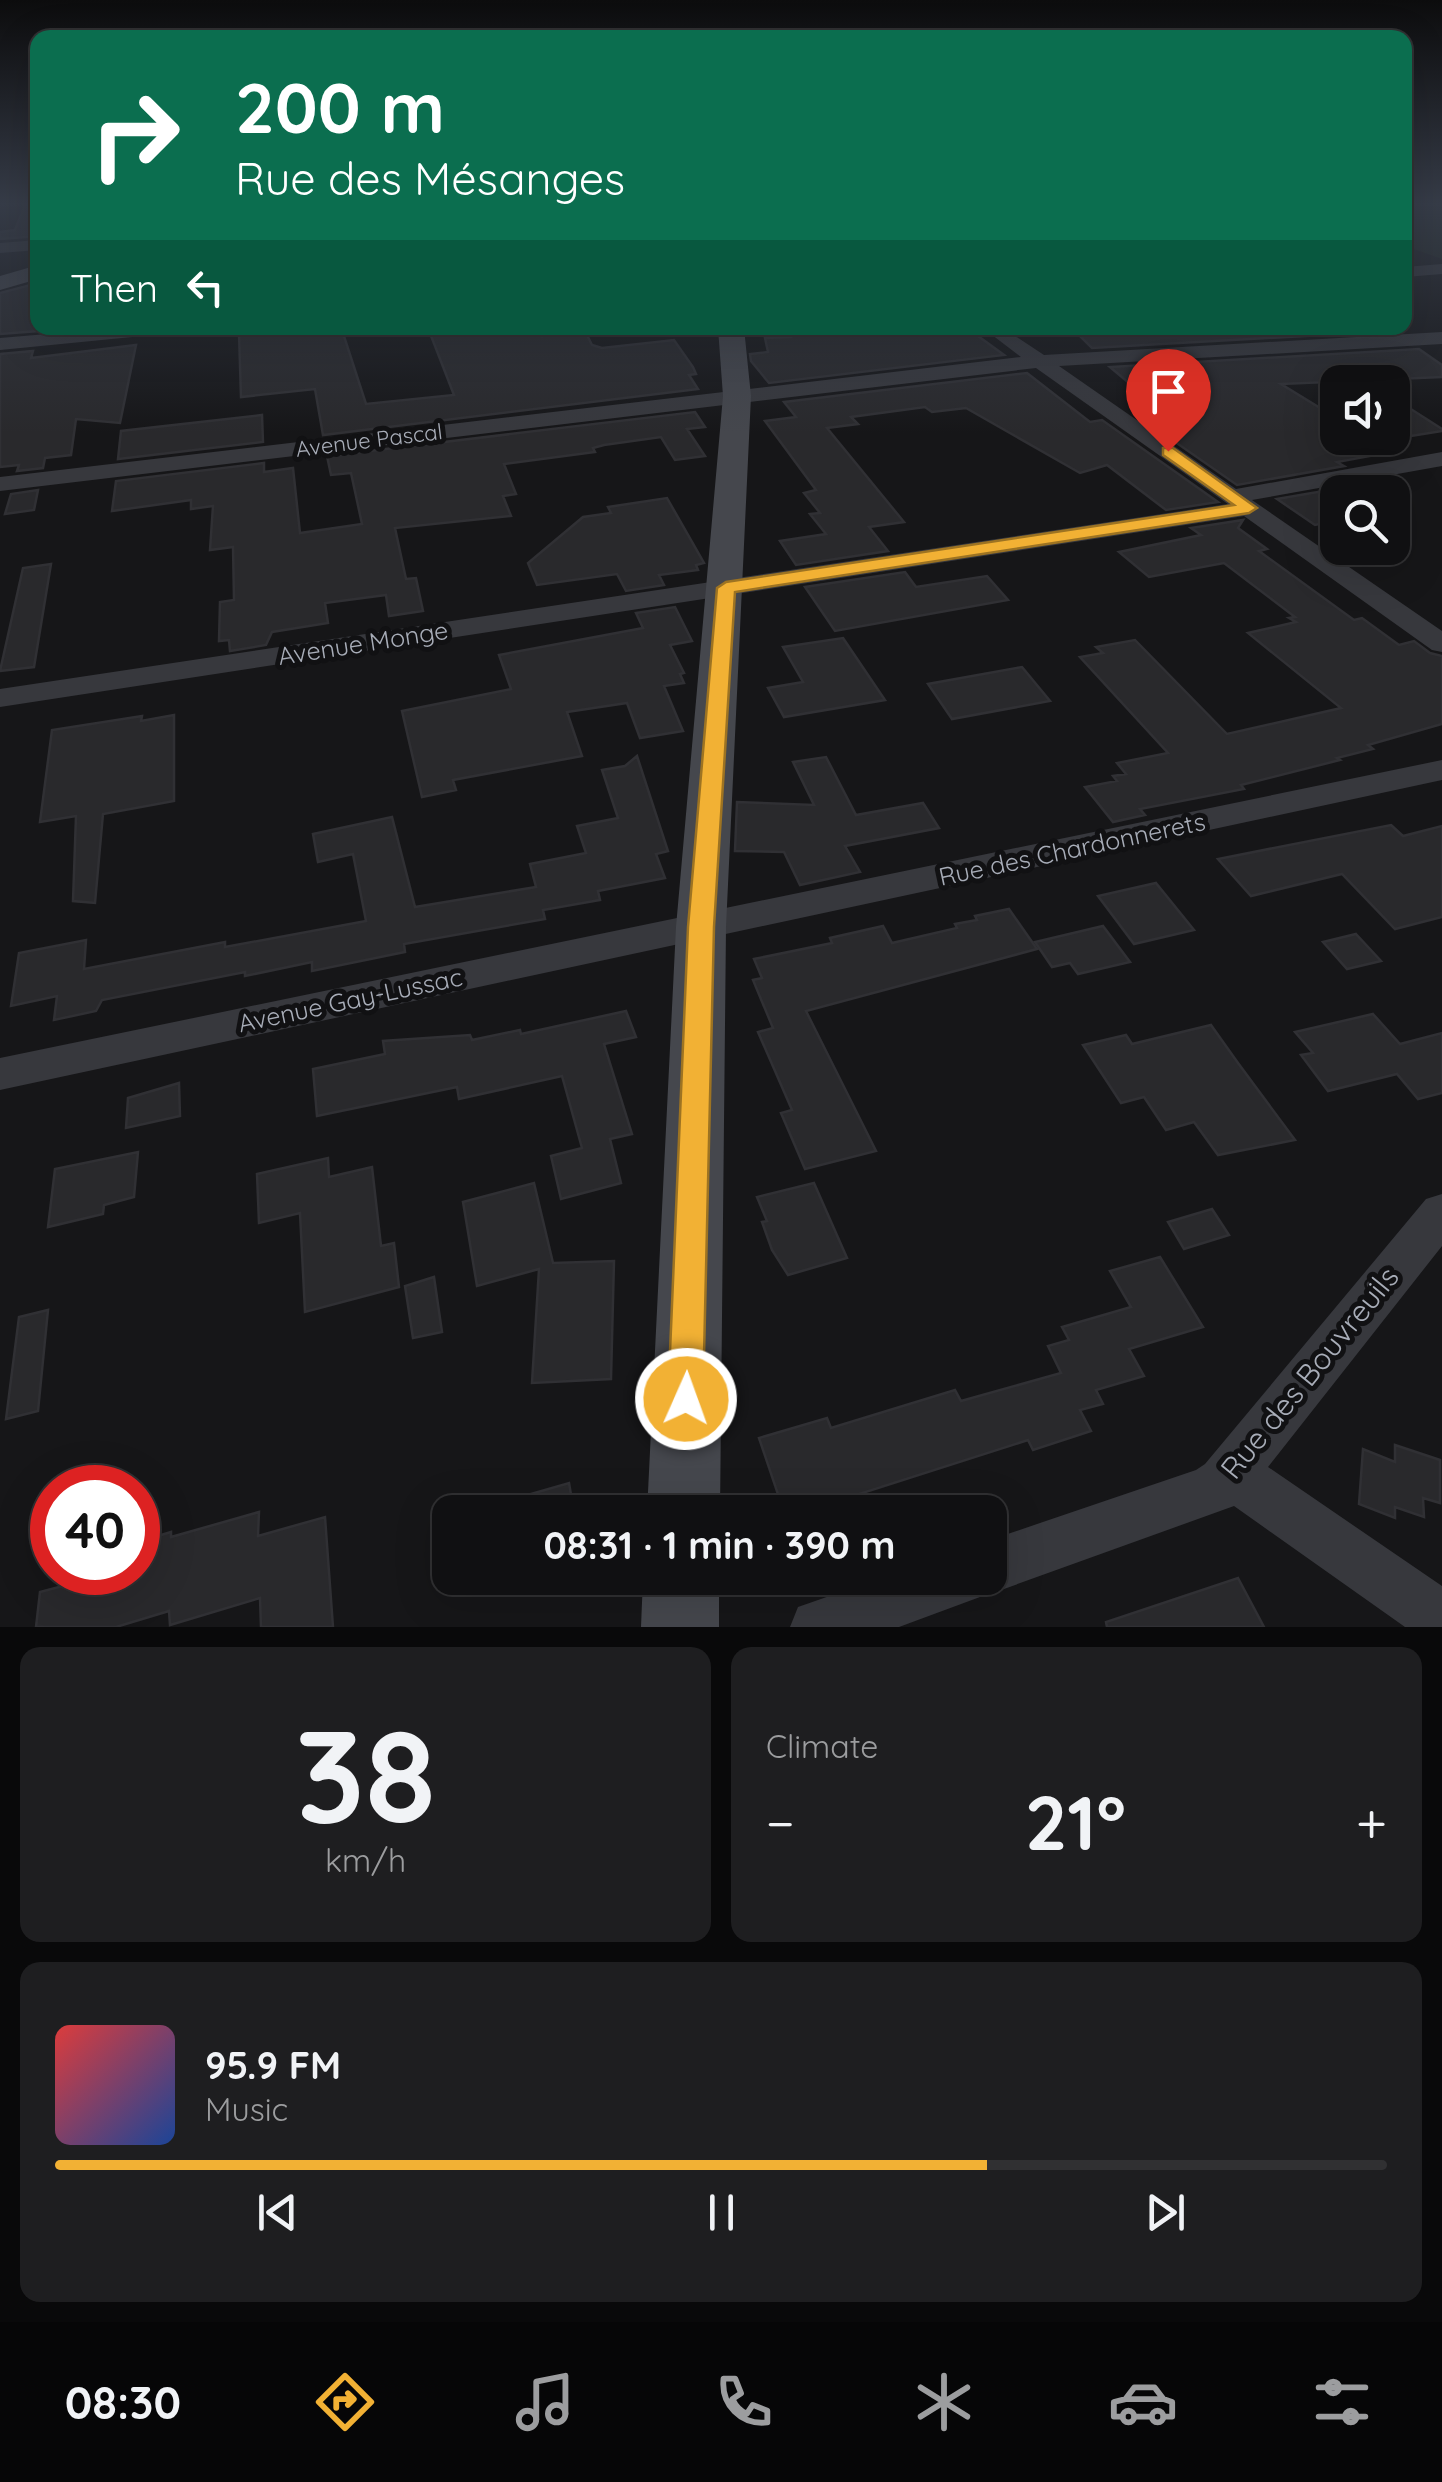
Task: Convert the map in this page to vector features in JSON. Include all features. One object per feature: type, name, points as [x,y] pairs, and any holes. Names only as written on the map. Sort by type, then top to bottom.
[{"type":"street","points":[[0,344],[97,335]]},
{"type":"street","points":[[684,1495],[701,927],[737,396],[732,335]]},
{"type":"street","points":[[1002,335],[1442,643]]},
{"type":"street","name":"Avenue Pascal","points":[[0,484],[1039,361],[1442,338]]},
{"type":"street","name":"Avenue Monge","points":[[0,698],[726,588],[1241,502],[1442,459]]},
{"type":"street","name":"Rue des Chardonnerets","points":[[701,927],[1442,770]]},
{"type":"street","name":"Avenue Gay-Lussac","points":[[0,1074],[701,927]]},
{"type":"street","name":"Rue des Bouvreuils","points":[[1007,1562],[1211,1491],[1231,1473],[1442,1212]]},
{"type":"street","points":[[1231,1473],[1442,1619]]},
{"type":"street","points":[[680,1627],[681,1595]]},
{"type":"street","points":[[818,1627],[911,1595]]},
{"type":"building","points":[[30,285],[30,332],[0,334],[0,293]]},
{"type":"building","points":[[239,335],[344,335],[366,404],[454,395],[431,335],[587,335],[592,345],[602,348],[674,340],[693,367],[696,374],[689,375],[698,389],[323,435],[315,389],[241,397]]},
{"type":"building","points":[[977,335],[1004,355],[769,383],[750,354],[768,352],[765,338]]},
{"type":"building","points":[[1097,335],[1323,335],[1092,348],[1080,336]]},
{"type":"building","points":[[136,345],[120,423],[76,419],[71,455],[45,458],[43,468],[17,471],[19,465],[0,467],[0,354],[33,351],[31,358]]},
{"type":"building","points":[[1419,349],[1442,365],[1442,377],[1410,378],[1410,365],[1320,365],[1320,382],[1281,384],[1320,408],[1320,455],[1376,455],[1337,462],[1344,466],[1237,485],[1135,414],[1161,410],[1110,367]]},
{"type":"building","points":[[1027,373],[1090,422],[1102,420],[1218,502],[1166,510],[1107,465],[1080,473],[966,408],[932,412],[925,407],[851,417],[858,424],[827,428],[904,522],[869,527],[888,551],[796,565],[780,541],[826,534],[810,514],[820,513],[804,493],[816,490],[765,421],[796,417],[784,402]]},
{"type":"building","points":[[1410,409],[1442,429],[1410,436]]},
{"type":"building","points":[[695,412],[705,427],[687,429],[705,456],[675,460],[661,437],[604,445],[593,448],[595,452],[504,464],[516,494],[503,496],[511,516],[395,528],[406,579],[416,578],[423,611],[389,616],[386,595],[325,603],[328,623],[272,632],[266,645],[230,651],[229,640],[219,641],[220,602],[234,600],[233,547],[210,550],[213,506],[191,509],[191,500],[112,511],[116,481],[264,463],[264,472],[293,468],[300,533],[362,524],[351,473],[331,475],[327,456]]},
{"type":"building","points":[[262,415],[263,442],[118,459],[121,431]]},
{"type":"building","points":[[38,490],[34,510],[5,514],[11,494]]},
{"type":"building","points":[[1320,492],[1320,524],[1315,525],[1277,499]]},
{"type":"building","points":[[667,498],[704,563],[696,565],[698,570],[659,575],[664,585],[626,591],[617,574],[537,585],[528,563],[583,517],[611,513],[608,507]]},
{"type":"building","points":[[1243,520],[1238,528],[1267,549],[1259,551],[1354,620],[1362,618],[1399,645],[1414,641],[1430,653],[1442,656],[1442,724],[1368,745],[1373,749],[1337,758],[1340,760],[1241,785],[1244,789],[1140,809],[1145,815],[1113,822],[1085,787],[1117,781],[1113,776],[1126,774],[1117,763],[1168,753],[1080,657],[1103,653],[1096,647],[1135,640],[1227,734],[1341,708],[1248,633],[1296,622],[1289,618],[1295,617],[1224,563],[1149,577],[1119,552],[1201,535],[1191,528]]},
{"type":"building","points":[[51,564],[34,667],[0,671],[23,568]]},
{"type":"building","points":[[905,572],[916,587],[987,576],[1008,600],[835,631],[805,587]]},
{"type":"building","points":[[675,607],[692,641],[670,645],[684,673],[680,674],[684,683],[664,686],[683,731],[640,738],[627,703],[567,712],[582,756],[453,780],[456,790],[422,797],[402,711],[511,689],[499,655],[643,628],[636,613]]},
{"type":"building","points":[[843,638],[885,700],[784,717],[768,688],[803,682],[783,647]]},
{"type":"building","points":[[1022,667],[1050,701],[952,719],[928,684]]},
{"type":"building","points":[[174,715],[174,801],[103,814],[95,903],[73,901],[76,816],[40,822],[52,730]]},
{"type":"building","points":[[637,756],[668,851],[656,854],[665,878],[598,891],[600,900],[543,910],[545,919],[404,944],[405,952],[312,971],[312,962],[245,976],[245,972],[102,1000],[96,1011],[54,1020],[57,996],[11,1006],[19,953],[86,940],[84,969],[366,921],[353,854],[318,862],[313,834],[392,817],[415,907],[536,887],[530,864],[586,853],[577,826],[618,818],[602,770],[625,766]]},
{"type":"building","points":[[826,757],[856,815],[923,803],[939,828],[845,846],[860,872],[800,885],[784,852],[735,851],[737,802],[814,805],[793,762]]},
{"type":"building","points":[[1391,825],[1403,836],[1442,826],[1442,917],[1395,929],[1342,874],[1251,896],[1218,859]]},
{"type":"building","points":[[1156,883],[1194,930],[1134,944],[1098,896]]},
{"type":"building","points":[[1009,909],[1037,949],[806,1011],[876,1151],[805,1169],[781,1113],[792,1110],[758,1032],[773,1028],[753,980],[762,978],[754,959],[832,943],[830,938],[883,926],[892,943],[957,928],[955,924],[977,920],[975,916]]},
{"type":"building","points":[[1103,926],[1130,962],[1078,974],[1070,963],[1052,967],[1035,942]]},
{"type":"building","points":[[1356,934],[1381,961],[1347,969],[1323,942]]},
{"type":"building","points":[[626,1011],[636,1037],[604,1044],[632,1134],[610,1139],[621,1183],[561,1199],[551,1156],[582,1148],[562,1076],[459,1099],[457,1087],[317,1116],[313,1069],[385,1054],[383,1041],[470,1035],[472,1040],[520,1030],[521,1034]]},
{"type":"building","points":[[1373,1014],[1400,1044],[1442,1033],[1442,1093],[1418,1099],[1397,1074],[1328,1091],[1301,1055],[1313,1053],[1295,1032]]},
{"type":"building","points":[[1211,1025],[1295,1140],[1218,1155],[1194,1122],[1166,1130],[1144,1097],[1121,1103],[1083,1045],[1126,1035],[1132,1044]]},
{"type":"building","points":[[179,1083],[180,1116],[126,1128],[128,1098]]},
{"type":"building","points":[[138,1152],[134,1197],[104,1205],[103,1214],[48,1227],[55,1169]]},
{"type":"building","points":[[328,1158],[329,1177],[372,1167],[381,1246],[394,1243],[399,1287],[305,1312],[300,1213],[259,1223],[257,1174]]},
{"type":"building","points":[[534,1183],[553,1263],[614,1261],[611,1379],[532,1383],[539,1269],[477,1286],[463,1202]]},
{"type":"building","points":[[814,1183],[847,1258],[788,1275],[772,1250],[762,1222],[767,1221],[757,1197]]},
{"type":"building","points":[[1212,1209],[1229,1235],[1184,1249],[1168,1222]]},
{"type":"building","points":[[1160,1257],[1203,1327],[1129,1349],[1144,1376],[1096,1390],[1103,1404],[1080,1410],[1091,1431],[1033,1450],[1028,1440],[856,1495],[778,1495],[759,1438],[827,1418],[831,1428],[955,1390],[961,1401],[1061,1373],[1048,1346],[1069,1340],[1062,1327],[1131,1307],[1110,1271]]},
{"type":"building","points":[[434,1277],[442,1332],[413,1338],[405,1286]]},
{"type":"building","points":[[48,1310],[38,1411],[6,1419],[19,1317]]},
{"type":"building","points":[[1395,1445],[1440,1460],[1440,1503],[1423,1498],[1424,1517],[1395,1507],[1395,1518],[1359,1504],[1363,1449],[1395,1462]]},
{"type":"building","points":[[569,1483],[571,1495],[528,1495]]},
{"type":"building","points":[[259,1512],[258,1536],[325,1517],[333,1627],[261,1627],[260,1598],[170,1625],[169,1611],[116,1627],[36,1627],[40,1595],[160,1595],[160,1535],[171,1532],[171,1537]]},
{"type":"building","points":[[1238,1578],[1264,1627],[1107,1627],[1106,1622]]},
{"type":"route","points":[[686,1399],[701,927],[726,588],[1249,508],[1168,451]]}]
